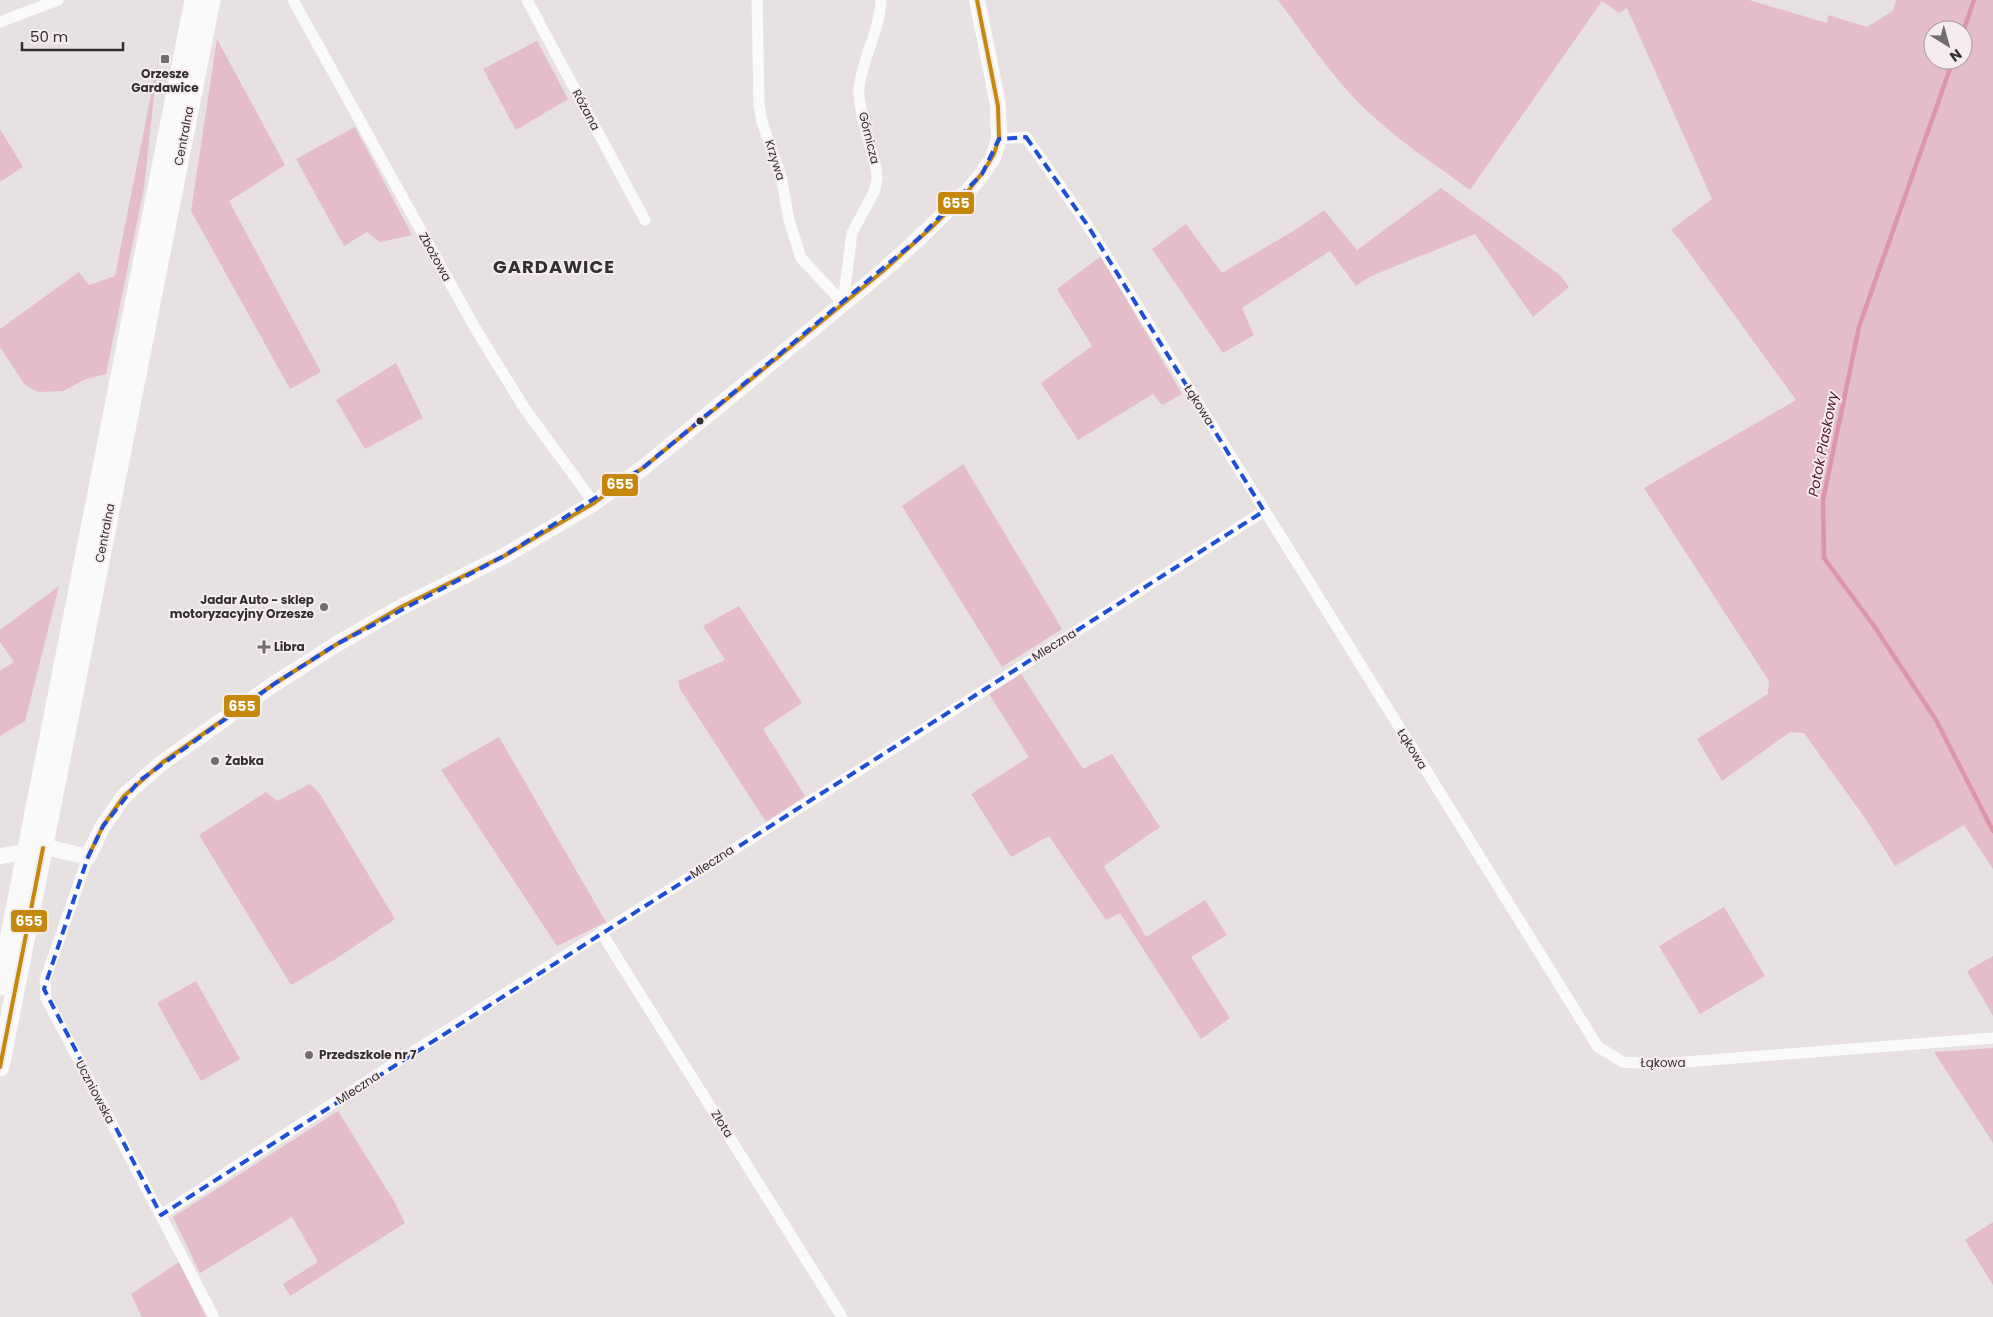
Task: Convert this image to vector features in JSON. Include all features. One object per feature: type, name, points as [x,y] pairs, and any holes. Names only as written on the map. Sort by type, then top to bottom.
[{"type":"main road","name":"Centralna","points":[[0,1067],[34,850],[194,0]]},
{"type":"main road","name":"Centralna","points":[[0,986],[34,850],[211,0]]},
{"type":"street","points":[[0,22],[58,0]]},
{"type":"street","name":"Zbożowa","points":[[293,0],[475,328],[525,409],[594,503]]},
{"type":"street","name":"Różana","points":[[527,0],[645,220]]},
{"type":"street","name":"Krzywa","points":[[757,0],[759,104],[762,122],[781,176],[794,237],[802,258],[843,303]]},
{"type":"street","name":"Górnicza","points":[[843,303],[852,233],[874,190],[877,178],[860,104],[859,90],[877,28],[881,0]]},
{"type":"street","points":[[0,856],[50,848],[88,857],[103,826],[124,796],[163,762],[227,716],[337,644],[403,606],[504,556],[594,503],[644,467],[918,239],[969,190],[993,158],[999,139],[998,105],[977,0]]},
{"type":"street","name":"Łąkowa","points":[[999,139],[1026,137],[1052,172],[1126,286],[1598,1047],[1623,1062],[1659,1064],[1993,1038]]},
{"type":"street","name":"Mleczna","points":[[160,1214],[1264,511]]},
{"type":"street","name":"Uczniowska","points":[[88,857],[45,980],[46,998],[214,1317]]},
{"type":"street","name":"Złota","points":[[602,932],[842,1317]]},
{"type":"highlighted area","points":[[1026,137],[1088,226],[1264,511],[161,1215],[44,989],[88,857],[103,826],[139,781],[274,684],[337,644],[504,556],[644,467],[918,239],[982,174],[999,139]]},
{"type":"shaded area","points":[[1278,0],[1749,0],[1827,23],[1828,15],[1867,27],[1893,11],[1896,0],[1993,0],[1993,869],[1964,825],[1895,866],[1867,821],[1804,733],[1790,732],[1722,781],[1697,739],[1768,694],[1769,681],[1644,488],[1796,400],[1671,230],[1712,199],[1627,8],[1619,13],[1602,1],[1470,190],[1402,141],[1376,119],[1352,96],[1330,70]]},
{"type":"shaded area","points":[[217,39],[285,165],[229,201],[321,372],[290,389],[191,211]]},
{"type":"shaded area","points":[[537,41],[568,99],[516,130],[483,69]]},
{"type":"shaded area","points":[[158,59],[144,188],[106,374],[86,379],[63,391],[38,392],[25,385],[0,347],[0,329],[79,272],[89,285],[115,276]]},
{"type":"shaded area","points":[[355,127],[412,235],[380,242],[367,232],[344,246],[296,159]]},
{"type":"shaded area","points":[[0,129],[23,167],[0,182]]},
{"type":"shaded area","points":[[1441,188],[1561,276],[1569,287],[1533,317],[1475,234],[1371,276],[1356,286],[1330,251],[1242,308],[1254,335],[1223,353],[1152,249],[1186,224],[1222,273],[1295,230],[1324,210],[1357,250]]},
{"type":"shaded area","points":[[1101,256],[1182,394],[1162,405],[1153,394],[1078,440],[1041,383],[1092,346],[1057,289]]},
{"type":"shaded area","points":[[396,363],[423,418],[365,449],[336,400]]},
{"type":"shaded area","points":[[963,464],[1062,629],[1002,667],[902,506]]},
{"type":"shaded area","points":[[59,586],[25,721],[0,736],[0,671],[14,662],[0,642],[0,630]]},
{"type":"shaded area","points":[[739,606],[802,703],[763,729],[805,796],[766,822],[680,689],[678,681],[725,660],[703,626]]},
{"type":"shaded area","points":[[1021,674],[1083,769],[1112,754],[1160,827],[1104,866],[1146,937],[1205,900],[1227,935],[1191,957],[1230,1018],[1201,1039],[1120,913],[1106,920],[1049,836],[1011,857],[971,794],[1029,757],[989,694]]},
{"type":"shaded area","points":[[499,737],[606,922],[557,946],[441,770]]},
{"type":"shaded area","points":[[310,784],[320,794],[395,919],[334,960],[291,985],[199,835],[266,792],[277,801]]},
{"type":"shaded area","points":[[1724,907],[1765,976],[1700,1014],[1659,946]]},
{"type":"shaded area","points":[[1993,956],[1993,1016],[1967,971]]},
{"type":"shaded area","points":[[196,981],[240,1059],[201,1081],[157,1003]]},
{"type":"shaded area","points":[[1993,1048],[1993,1143],[1934,1052]]},
{"type":"shaded area","points":[[338,1111],[394,1201],[405,1223],[290,1296],[283,1284],[318,1262],[292,1217],[200,1273],[173,1217]]},
{"type":"shaded area","points":[[1993,1222],[1993,1285],[1965,1240]]},
{"type":"shaded area","points":[[179,1262],[206,1317],[142,1317],[131,1294]]},
{"type":"waterway","name":"Potok Piaskowy","points":[[1967,20],[1974,0]]},
{"type":"waterway","name":"Potok Piaskowy","points":[[1949,70],[1859,327],[1823,500],[1824,558],[1874,626],[1936,720],[1993,831]]},
{"type":"transit line","name":"655","points":[[88,857],[103,826],[124,796],[163,762],[274,684],[337,644],[403,606],[504,556],[594,503],[644,467],[883,271],[932,227],[968,191],[983,172],[994,154],[999,138],[998,106],[977,0]]},
{"type":"transit line","name":"655","points":[[0,1067],[43,848]]},
{"type":"place","name":"Orzesze Gardawice","points":[[165,59]]},
{"type":"place","name":"Jadar Auto - sklep motoryzacyjny Orzesze","points":[[324,607]]},
{"type":"place","name":"Libra","points":[[264,647]]},
{"type":"place","name":"Żabka","points":[[215,761]]},
{"type":"place","name":"Przedszkole nr 7","points":[[309,1055]]},
{"type":"district","name":"GARDAWICE","points":[[554,267]]}]
